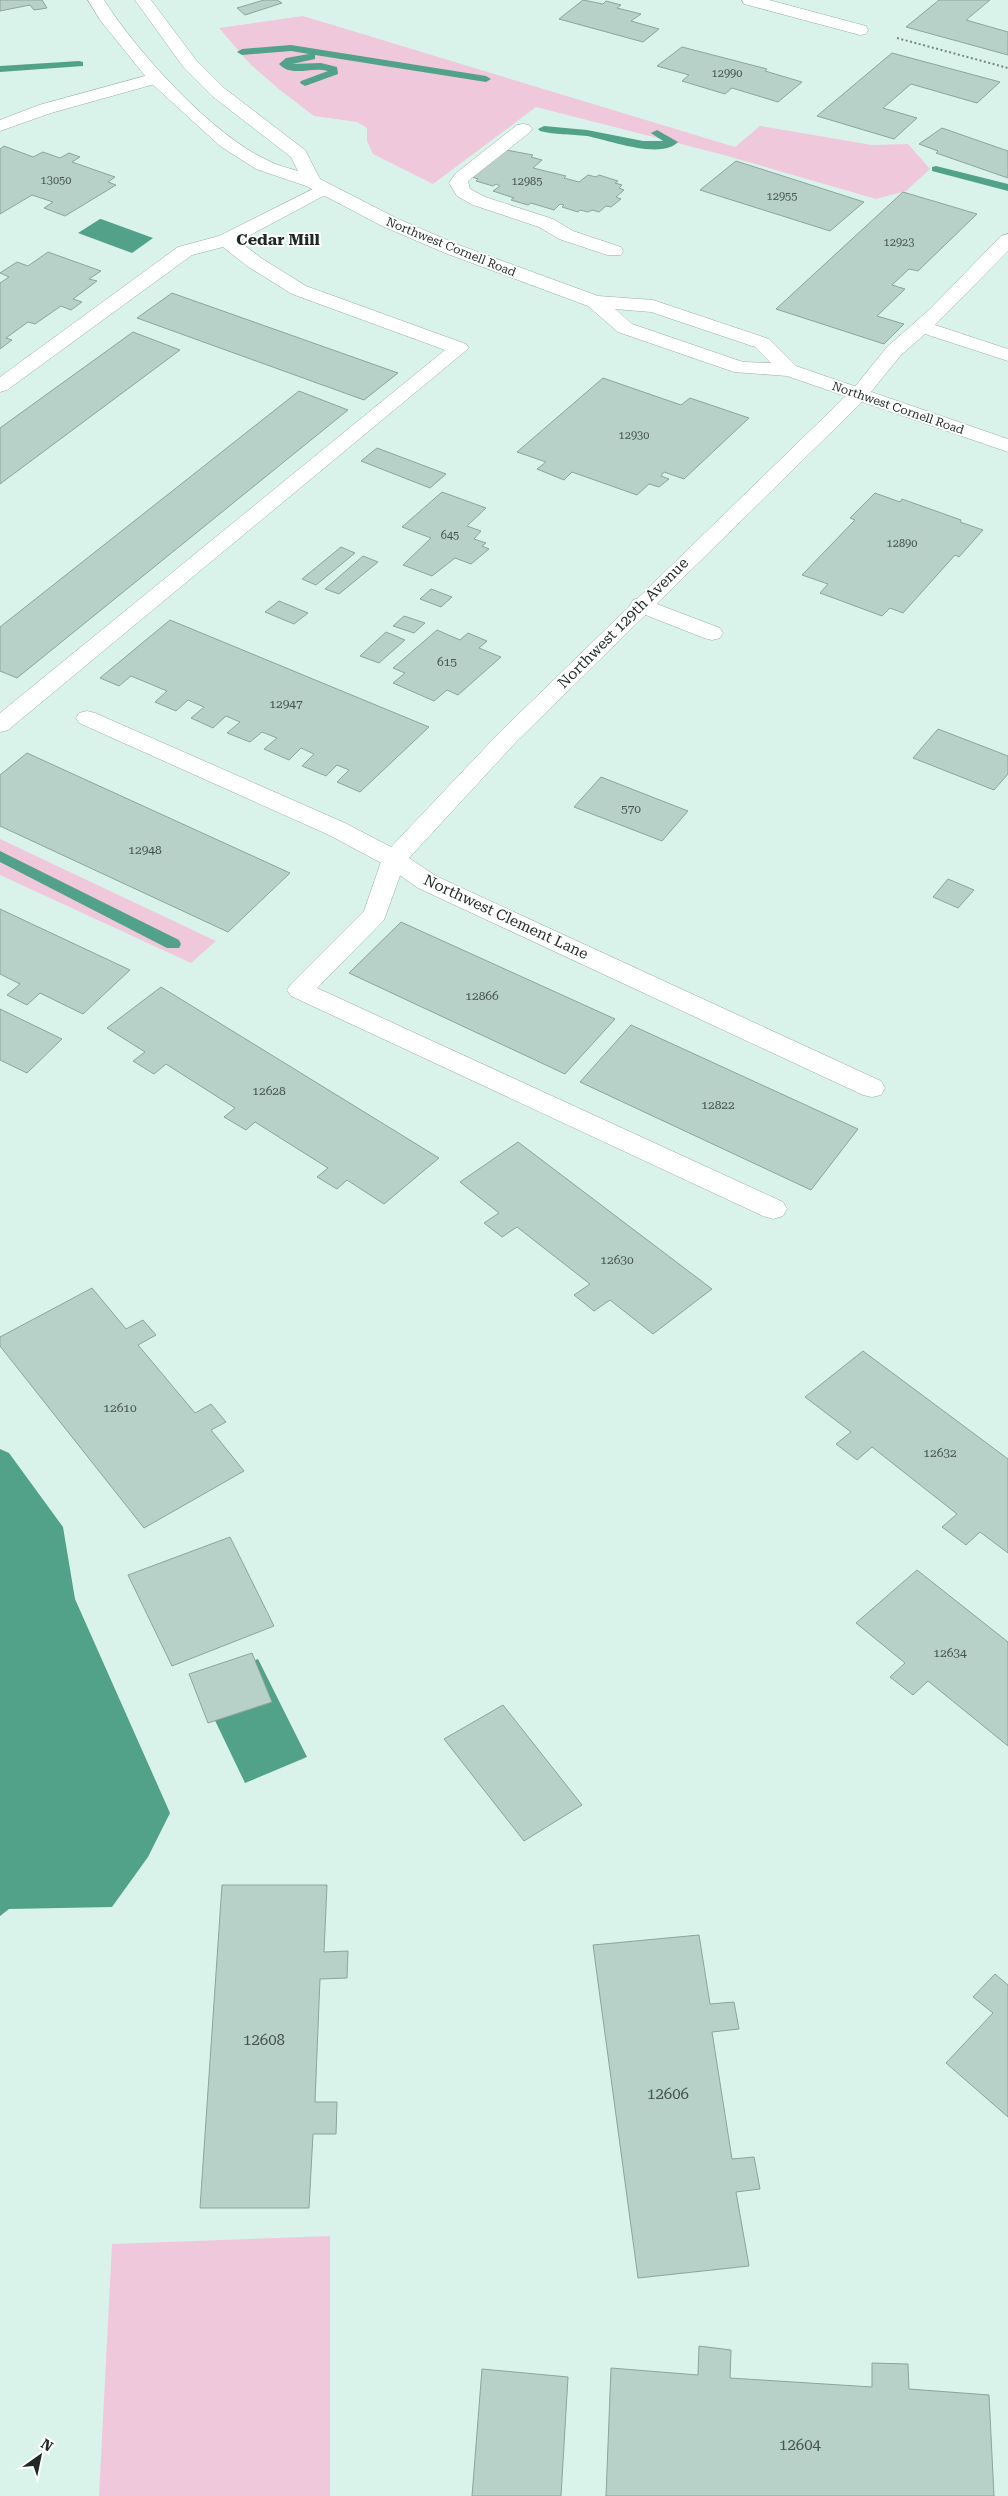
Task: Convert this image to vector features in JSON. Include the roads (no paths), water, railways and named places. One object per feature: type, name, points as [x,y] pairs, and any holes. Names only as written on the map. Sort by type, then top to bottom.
[{"type":"main road","name":"Northwest Cornell Road","points":[[96,0],[106,16],[156,78],[195,116],[262,166],[318,186],[389,222],[452,249],[595,302],[653,306],[762,343],[789,370]]},
{"type":"main road","points":[[0,386],[185,251],[226,240],[318,186],[299,154],[218,92],[190,64],[143,0]]},
{"type":"main road","points":[[750,0],[860,30]]},
{"type":"main road","points":[[0,126],[45,109],[156,78]]},
{"type":"main road","points":[[523,129],[461,178],[458,183],[459,187],[479,201],[546,223],[566,235],[614,252]]},
{"type":"main road","points":[[0,725],[459,348],[299,290],[254,262],[226,240]]},
{"type":"main road","name":"Northwest 129th Avenue","points":[[394,859],[508,737],[859,394],[894,351],[922,327],[1008,240]]},
{"type":"main road","name":"Northwest Cornell Road","points":[[595,302],[625,328],[741,368],[789,370],[1008,446]]},
{"type":"main road","points":[[922,327],[1008,355]]},
{"type":"main road","points":[[641,605],[712,633]]},
{"type":"main road","name":"Northwest Clement Lane","points":[[87,718],[338,829],[394,859],[427,882],[872,1088]]},
{"type":"main road","points":[[394,859],[375,914],[300,990],[773,1209]]},
{"type":"waterway","points":[[242,52],[291,48],[486,79]]},
{"type":"waterway","points":[[305,83],[333,74],[333,69],[327,67],[296,68],[284,64],[290,60],[311,57]]},
{"type":"waterway","points":[[0,69],[79,64]]},
{"type":"waterway","points":[[544,129],[587,133],[643,145],[664,145],[672,142],[657,133]]},
{"type":"waterway","points":[[936,169],[1008,188]]},
{"type":"waterway","points":[[0,856],[173,944]]},
{"type":"district","name":"Cedar Mill","points":[[278,239]]}]
